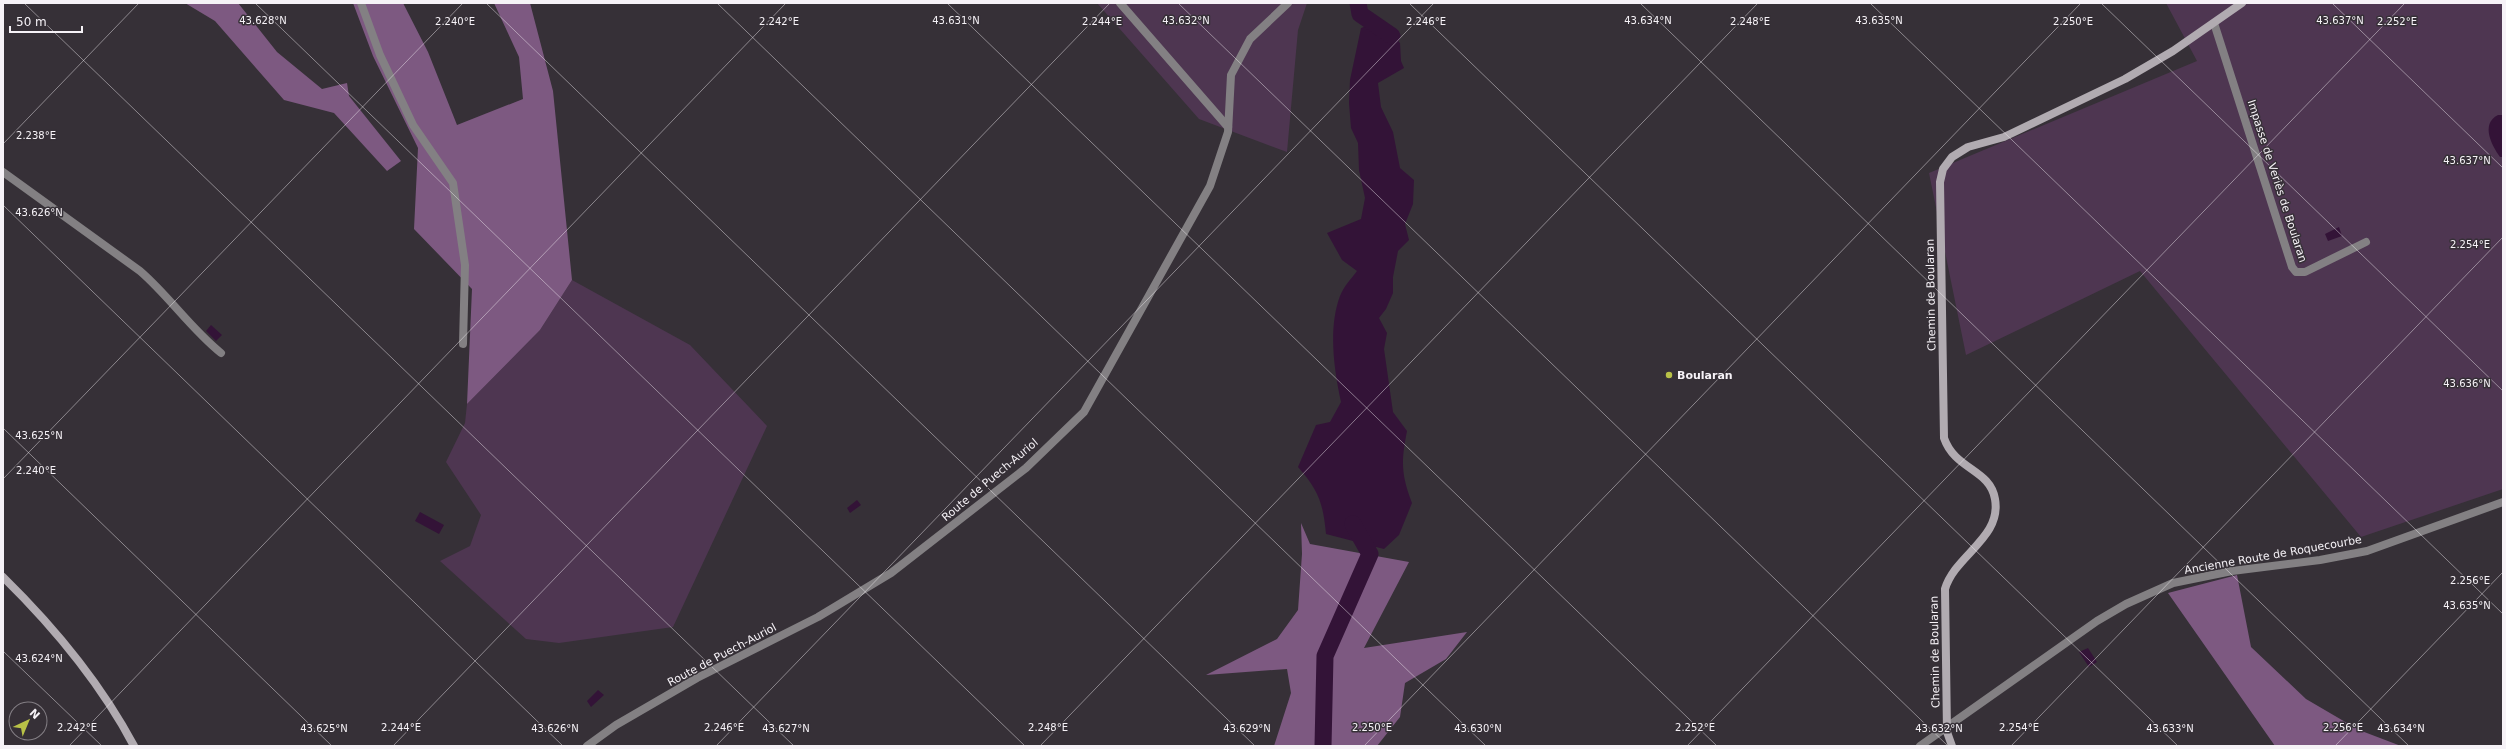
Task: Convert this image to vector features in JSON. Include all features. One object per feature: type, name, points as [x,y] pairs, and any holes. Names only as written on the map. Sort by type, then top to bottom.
[{"type":"street","points":[[361,3],[380,55],[413,125],[453,183],[465,265],[463,344]]},
{"type":"street","points":[[1120,3],[1228,128]]},
{"type":"street","name":"Route de Puech-Auriol","points":[[587,746],[597,743],[697,678],[818,617],[891,573],[1026,468],[1084,412],[1210,186],[1228,128],[1231,75],[1250,39],[1288,3]]},
{"type":"street","name":"Chemin de Boularan","points":[[1952,746],[1946,727],[1945,589],[1954,568],[1987,533],[1993,521],[1996,508],[1990,485],[1980,475],[1955,459],[1944,438],[1940,182],[1943,169],[1952,157],[1968,147],[2004,137],[2125,79],[2174,51],[2242,3]]},
{"type":"street","name":"Impasse de Veriès de Boularan","points":[[2214,23],[2292,267],[2296,272],[2305,272],[2366,242]]},
{"type":"street","points":[[3,172],[156,284],[201,337],[221,353]]},
{"type":"street","name":"Ancienne Route de Roquecourbe","points":[[1920,746],[2097,621],[2126,604],[2157,589],[2173,583],[2232,571],[2307,562],[2367,551],[2503,502]]},
{"type":"street","points":[[3,577],[29,602],[82,663],[115,710],[134,746]]},
{"type":"shaded area","points":[[185,3],[238,3],[277,52],[322,89],[347,83],[349,96],[401,161],[387,171],[334,113],[284,100],[215,21]]},
{"type":"shaded area","points":[[353,3],[403,3],[428,52],[457,125],[523,99],[519,57],[494,3],[530,3],[553,91],[572,280],[540,330],[467,404],[472,289],[414,229],[418,148],[373,56]]},
{"type":"shaded area","points":[[1097,3],[1307,3],[1298,30],[1287,152],[1199,119]]},
{"type":"shaded area","points":[[2166,3],[2503,3],[2503,489],[2361,537],[2140,271],[1966,355],[1929,173],[2197,61]]},
{"type":"shaded area","points":[[1380,21],[1400,43],[1401,61],[1404,68],[1378,83],[1381,107],[1393,132],[1400,168],[1414,180],[1413,204],[1405,224],[1409,240],[1398,251],[1393,277],[1393,293],[1386,309],[1379,318],[1387,333],[1384,349],[1393,412],[1407,431],[1403,468],[1412,503],[1399,535],[1384,549],[1326,534],[1319,498],[1311,483],[1298,467],[1316,425],[1330,422],[1341,402],[1334,363],[1334,322],[1340,296],[1357,271],[1342,260],[1327,233],[1361,219],[1365,198],[1359,170],[1358,143],[1351,128],[1349,103],[1350,80],[1361,28]]},
{"type":"shaded area","points":[[2498,115],[2503,115],[2503,157],[2500,157],[2489,135],[2490,124]]},
{"type":"shaded area","points":[[2339,227],[2342,236],[2328,241],[2325,234]]},
{"type":"shaded area","points":[[572,280],[690,345],[767,426],[673,627],[559,643],[526,639],[440,561],[470,546],[481,515],[446,462],[465,423],[467,404],[540,330]]},
{"type":"shaded area","points":[[211,325],[222,335],[216,341],[206,331]]},
{"type":"shaded area","points":[[857,500],[861,505],[850,513],[847,508]]},
{"type":"shaded area","points":[[420,512],[444,525],[439,534],[415,521]]},
{"type":"shaded area","points":[[1301,523],[1310,544],[1409,562],[1364,648],[1467,632],[1446,659],[1405,683],[1400,717],[1377,746],[1274,746],[1291,693],[1287,669],[1206,675],[1277,639],[1298,610],[1302,554]]},
{"type":"shaded area","points":[[2237,575],[2251,647],[2306,699],[2359,730],[2401,746],[2275,746],[2168,593]]},
{"type":"shaded area","points":[[2088,648],[2097,662],[2089,667],[2079,652]]},
{"type":"shaded area","points":[[598,690],[604,695],[591,707],[587,701]]},
{"type":"waterway","points":[[1358,3],[1360,14],[1392,36]]},
{"type":"waterway","points":[[1323,746],[1325,656],[1370,554],[1353,524]]},
{"type":"place","name":"Boularan","points":[[1669,375]]}]
